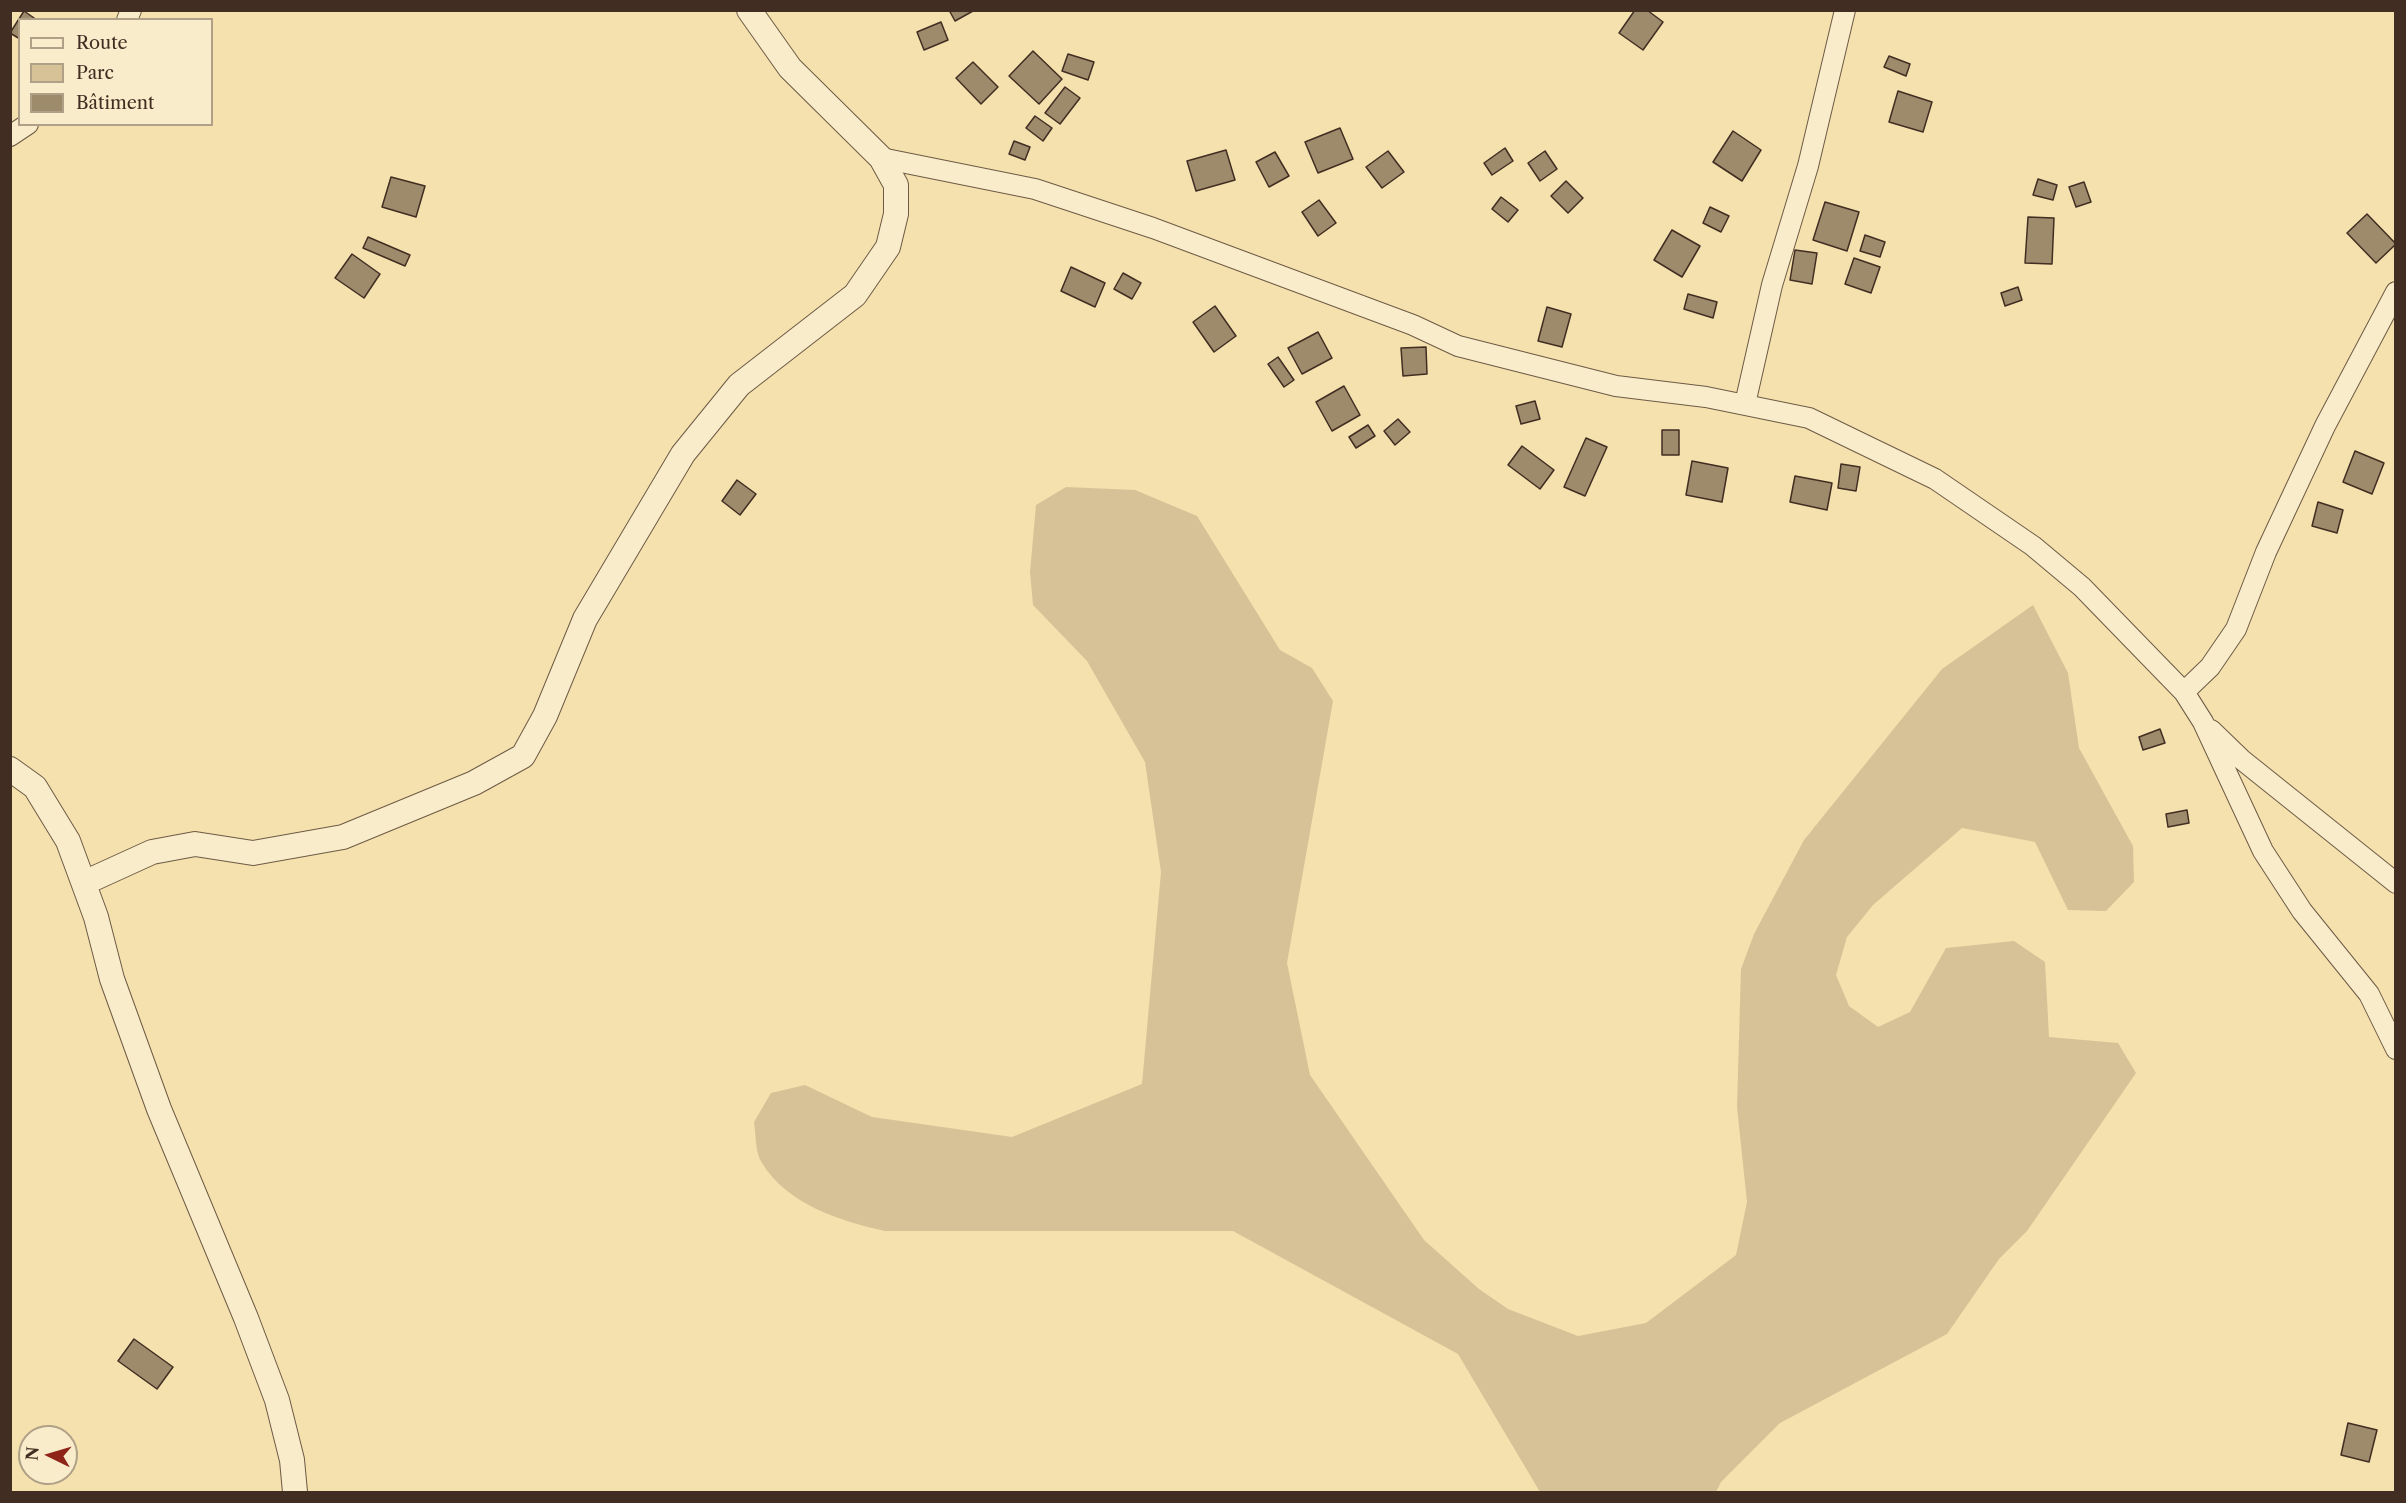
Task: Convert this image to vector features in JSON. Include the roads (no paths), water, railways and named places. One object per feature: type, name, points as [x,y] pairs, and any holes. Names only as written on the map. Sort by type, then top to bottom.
[{"type":"street","points":[[84,883],[152,852],[195,844],[253,853],[343,837],[474,783],[523,756],[545,716],[585,619],[683,454],[739,385],[855,295],[888,248],[896,214],[896,185],[881,158],[790,68],[749,10]]},
{"type":"street","points":[[1745,404],[1772,285],[1808,166],[1845,10]]},
{"type":"street","points":[[10,136],[25,126]]},
{"type":"street","points":[[881,158],[1035,189],[1153,228],[1413,325],[1458,346],[1616,386],[1745,404],[1809,418],[1935,480],[2032,546],[2082,588],[2184,692],[2203,722],[2263,851],[2302,911],[2369,994],[2396,1049]]},
{"type":"street","points":[[2184,692],[2210,667],[2236,629],[2266,552],[2325,426],[2396,292]]},
{"type":"street","points":[[2203,722],[2241,759],[2396,883]]},
{"type":"street","points":[[10,769],[35,787],[68,841],[84,883],[112,979],[159,1109],[246,1317],[277,1400],[292,1460],[296,1492]]}]
